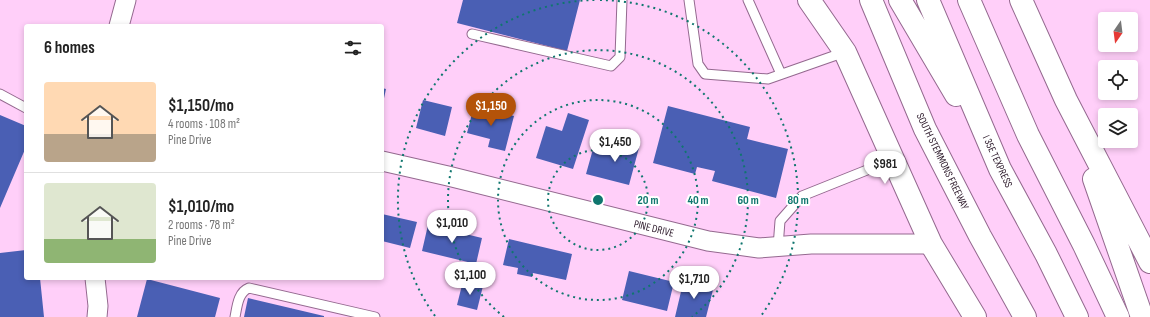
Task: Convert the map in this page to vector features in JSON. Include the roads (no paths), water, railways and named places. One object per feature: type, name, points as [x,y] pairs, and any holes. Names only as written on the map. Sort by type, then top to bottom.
[{"type":"main road","points":[[809,0],[845,52],[892,160],[931,244],[965,307],[975,317]]},
{"type":"main road","name":"SOUTH STEMMONS FREEWAY","points":[[871,0],[926,129],[980,236],[1024,317]]},
{"type":"main road","points":[[900,0],[1000,169]]},
{"type":"main road","name":"I 35E TEXPRESS","points":[[928,0],[1000,169],[1046,254],[1077,317]]},
{"type":"main road","points":[[969,0],[1028,135],[1084,245],[1118,317]]},
{"type":"main road","points":[[1021,0],[1066,100],[1150,262]]},
{"type":"main road","points":[[1066,100],[1142,317]]},
{"type":"street","points":[[120,24],[126,0]]},
{"type":"street","name":"PINE DRIVE","points":[[384,162],[448,176],[708,241],[759,248],[811,244],[931,244]]},
{"type":"street","points":[[95,280],[98,306],[97,317]]},
{"type":"lane","points":[[472,34],[611,66],[620,57],[622,0]]},
{"type":"lane","points":[[689,0],[698,64],[705,74],[768,79],[845,52]]},
{"type":"lane","points":[[748,0],[781,74]]},
{"type":"lane","points":[[0,94],[24,107]]},
{"type":"lane","points":[[778,247],[780,221],[802,196],[892,160]]},
{"type":"lane","points":[[235,317],[241,293],[249,288],[375,317]]}]
